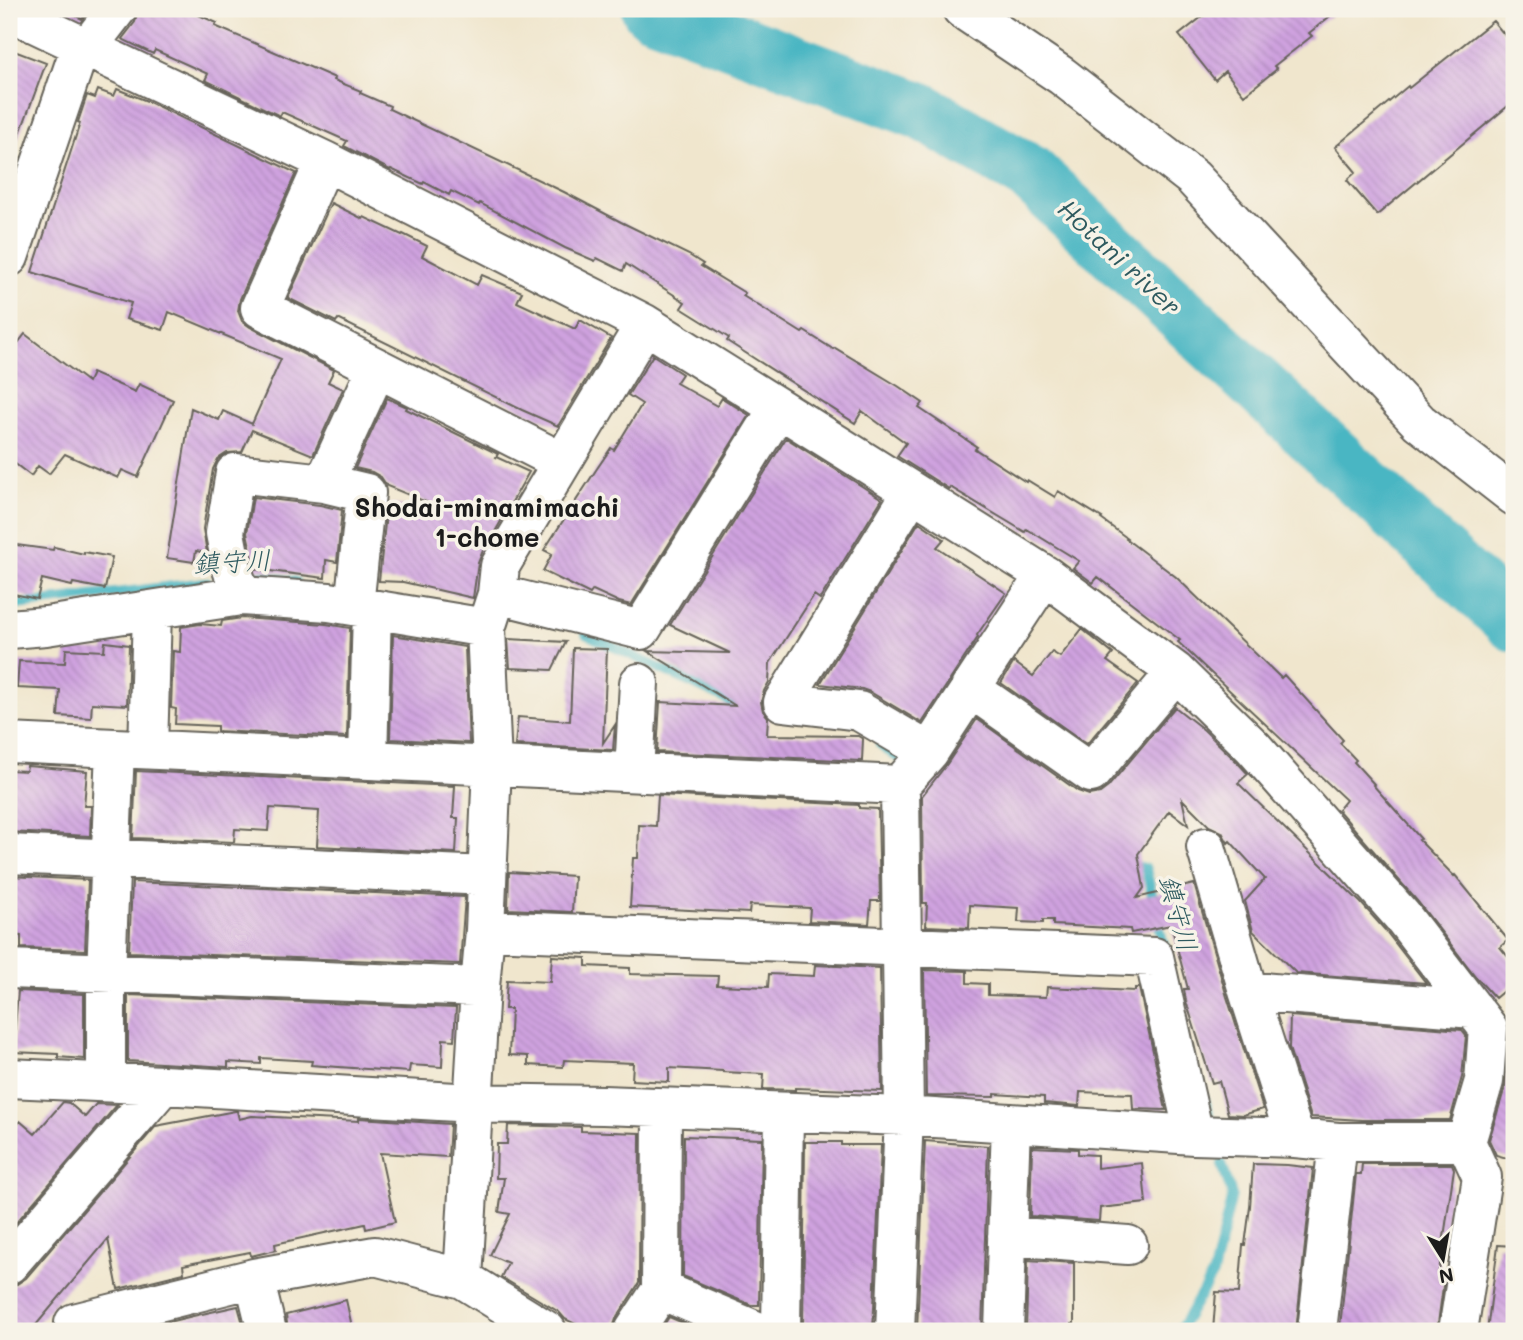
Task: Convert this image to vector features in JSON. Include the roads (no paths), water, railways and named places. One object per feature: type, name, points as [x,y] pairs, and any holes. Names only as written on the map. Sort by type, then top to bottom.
[{"type":"street","points":[[11,242],[84,46],[117,9]]},
{"type":"street","points":[[962,9],[1062,76],[1193,178],[1419,422],[1514,496]]},
{"type":"street","points":[[9,11],[325,161],[645,324],[1045,575],[1176,672],[1253,747],[1402,916],[1488,1028],[1499,1086],[1466,1142]]},
{"type":"street","points":[[325,161],[260,308],[562,462]]},
{"type":"street","points":[[463,1279],[485,930],[492,765],[491,611],[500,566],[645,324]]},
{"type":"street","points":[[324,484],[377,368]]},
{"type":"street","points":[[9,629],[152,611],[237,584],[329,602],[359,599],[491,611],[641,630],[778,408]]},
{"type":"street","points":[[237,584],[225,533],[235,473],[324,484],[366,493],[359,599],[368,759]]},
{"type":"street","points":[[912,492],[783,702],[859,711],[929,752]]},
{"type":"street","points":[[895,1331],[904,1116],[900,785],[929,752],[1045,575]]},
{"type":"street","points":[[106,1082],[106,974],[111,858],[132,748],[152,611]]},
{"type":"street","points":[[970,688],[1091,773],[1176,672]]},
{"type":"street","points":[[634,772],[639,683]]},
{"type":"street","points":[[9,743],[900,785]]},
{"type":"street","points":[[1206,847],[1295,1138]]},
{"type":"street","points":[[9,854],[487,876]]},
{"type":"street","points":[[485,930],[1154,957],[1194,1135]]},
{"type":"street","points":[[9,970],[480,987]]},
{"type":"street","points":[[1248,991],[1474,1009]]},
{"type":"street","points":[[9,1077],[473,1103],[904,1116],[1338,1142],[1466,1142]]},
{"type":"street","points":[[9,1264],[163,1085]]},
{"type":"street","points":[[634,1331],[661,1290],[662,1108]]},
{"type":"street","points":[[781,1331],[784,1112]]},
{"type":"street","points":[[1004,1331],[1011,1123]]},
{"type":"street","points":[[1317,1331],[1338,1142]]},
{"type":"street","points":[[1458,1331],[1482,1177],[1466,1142]]},
{"type":"street","points":[[1007,1236],[1128,1245]]},
{"type":"street","points":[[76,1331],[74,1324],[254,1278],[375,1256],[463,1279],[547,1331]]},
{"type":"street","points":[[254,1278],[267,1331]]},
{"type":"street","points":[[661,1290],[757,1331]]},
{"type":"waterway","name":"Hotani river","points":[[650,9],[921,111],[1029,173],[1514,623]]},
{"type":"waterway","name":"鎮守川","points":[[242,578],[261,576],[296,582]]},
{"type":"waterway","name":"鎮守川","points":[[9,606],[206,582]]},
{"type":"waterway","name":"鎮守川","points":[[586,634],[734,703]]},
{"type":"waterway","name":"鎮守川","points":[[880,744],[897,757]]},
{"type":"waterway","name":"鎮守川","points":[[1130,864],[1146,869],[1165,950]]},
{"type":"waterway","name":"鎮守川","points":[[1204,1097],[1209,1113]]},
{"type":"waterway","name":"鎮守川","points":[[1179,1331],[1213,1274],[1232,1195],[1222,1164]]},
{"type":"district","name":"Shodai-minamimachi 1-chome","points":[[487,522]]}]
